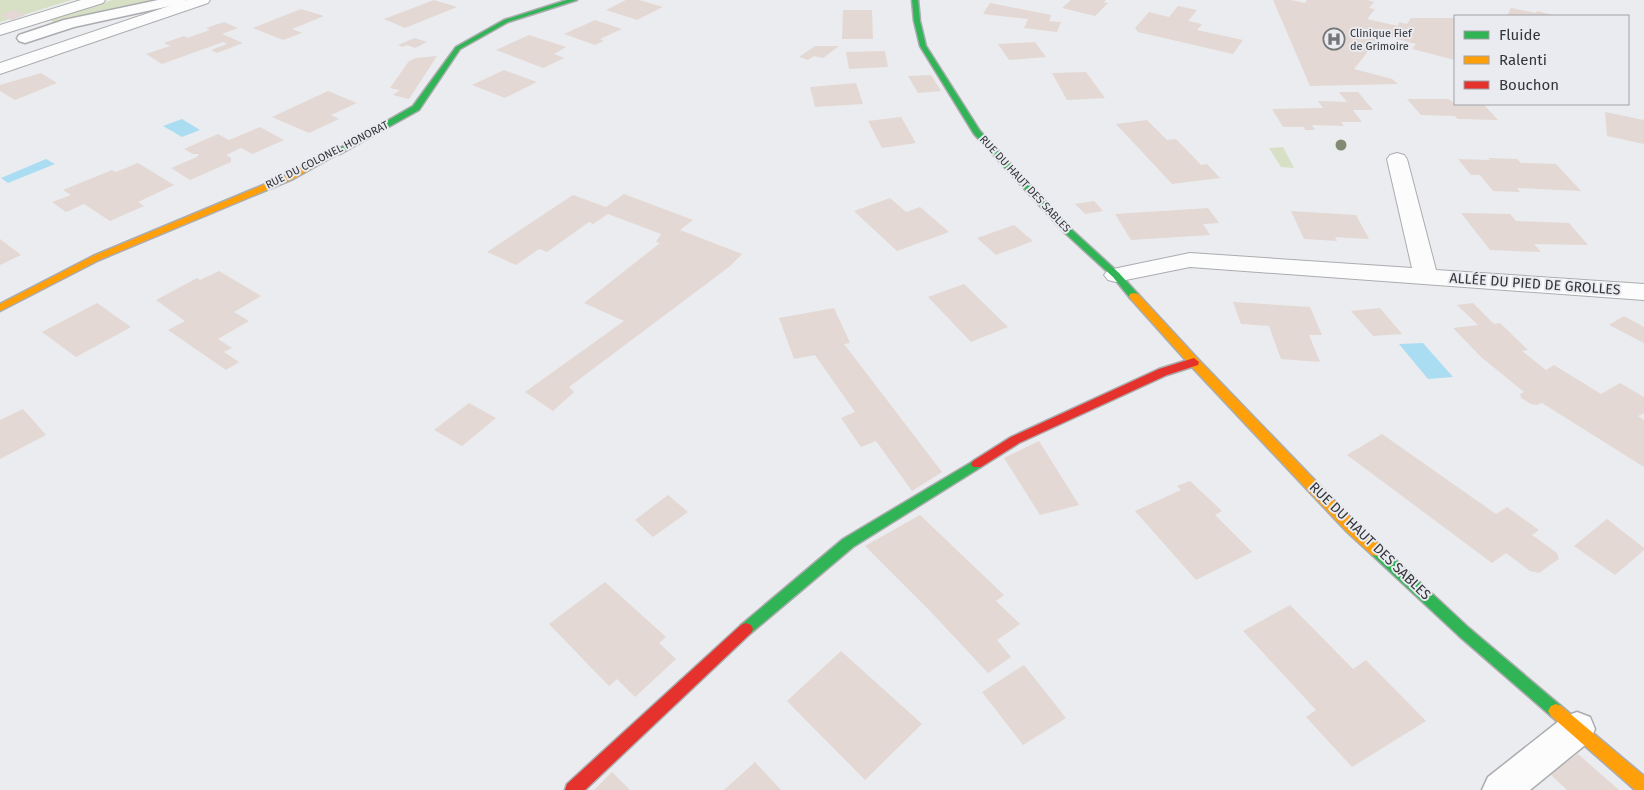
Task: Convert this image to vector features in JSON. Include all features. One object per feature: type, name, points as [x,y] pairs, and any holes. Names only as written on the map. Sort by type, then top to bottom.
[{"type":"street","points":[[5,29],[97,0]]},
{"type":"street","points":[[0,70],[45,52],[202,0]]},
{"type":"street","name":"RUE DU COLONEL HONORAT","points":[[0,308],[96,258],[290,176],[361,139],[416,108],[458,48],[506,21],[574,0]]},
{"type":"street","name":"RUE DU HAUT DES SABLES","points":[[915,0],[916,21],[923,46],[977,132],[1068,230],[1116,275],[1194,362],[1352,528],[1464,632],[1644,787]]},
{"type":"street","points":[[5,29],[25,38],[45,52]]},
{"type":"street","points":[[1116,275],[1190,260],[1426,276],[1397,160]]},
{"type":"street","name":"ALLÉE DU PIED DE GROLLES","points":[[1426,276],[1644,292]]},
{"type":"street","points":[[573,790],[726,646],[802,579],[848,543],[1015,440],[1164,372],[1194,362]]},
{"type":"lane","points":[[25,38],[70,23],[179,0]]},
{"type":"lane","points":[[1501,790],[1578,729]]},
{"type":"green space","points":[[0,0],[72,0],[0,22]]},
{"type":"green space","points":[[112,0],[158,0],[56,24],[50,20]]},
{"type":"green space","points":[[1283,147],[1294,168],[1281,167],[1269,148]]},
{"type":"water","points":[[182,119],[200,130],[182,137],[163,126]]},
{"type":"water","points":[[46,159],[55,164],[8,183],[1,178]]},
{"type":"water","points":[[1423,343],[1453,377],[1428,379],[1399,344]]},
{"type":"building","points":[[434,0],[457,7],[405,28],[384,19]]},
{"type":"building","points":[[626,0],[639,0],[663,7],[637,20],[606,10]]},
{"type":"building","points":[[1071,0],[1106,0],[1104,2],[1108,3],[1095,16],[1062,8]]},
{"type":"building","name":"Clinique Fief de Grimoire","points":[[1273,0],[1291,0],[1305,3],[1307,0],[1367,0],[1374,2],[1369,8],[1375,9],[1367,19],[1398,26],[1399,22],[1407,24],[1411,18],[1454,18],[1454,60],[1412,49],[1416,44],[1381,35],[1354,69],[1392,79],[1398,84],[1310,86]]},
{"type":"building","points":[[990,3],[1051,15],[1049,21],[1061,22],[1057,32],[1024,28],[1028,19],[983,14]]},
{"type":"building","points":[[1178,6],[1197,10],[1188,21],[1202,24],[1197,30],[1243,40],[1233,54],[1138,32],[1135,28],[1149,12],[1169,17]]},
{"type":"building","points":[[1511,8],[1553,15],[1508,15]]},
{"type":"building","points":[[301,9],[324,16],[292,29],[302,33],[283,40],[253,28]]},
{"type":"building","points":[[14,10],[26,15],[11,20],[0,15]]},
{"type":"building","points":[[843,10],[872,10],[873,39],[842,39]]},
{"type":"building","points":[[595,20],[622,29],[600,39],[604,41],[595,45],[564,34]]},
{"type":"building","points":[[224,22],[238,28],[222,34],[243,43],[217,53],[211,50],[227,44],[223,42],[162,64],[146,54],[170,46],[164,43],[210,30],[206,28]]},
{"type":"building","points":[[529,35],[566,47],[554,54],[564,58],[543,68],[496,50]]},
{"type":"building","points":[[415,38],[427,42],[415,48],[407,45],[403,47],[398,45]]},
{"type":"building","points":[[1035,42],[1046,57],[1009,60],[998,44]]},
{"type":"building","points":[[815,46],[839,46],[823,58],[814,56],[808,60],[799,57]]},
{"type":"building","points":[[885,51],[888,67],[849,69],[846,52]]},
{"type":"building","points":[[437,56],[409,99],[393,95],[400,90],[390,88],[409,61],[416,58]]},
{"type":"building","points":[[504,70],[537,82],[505,98],[472,85]]},
{"type":"building","points":[[1086,72],[1105,98],[1067,100],[1052,73]]},
{"type":"building","points":[[41,73],[57,83],[15,100],[0,91],[0,85]]},
{"type":"building","points":[[931,75],[941,91],[918,93],[908,76]]},
{"type":"building","points":[[856,83],[863,104],[815,107],[810,87]]},
{"type":"building","points":[[328,91],[357,103],[331,115],[339,119],[309,133],[272,117]]},
{"type":"building","points":[[1339,92],[1358,92],[1373,110],[1353,110],[1362,122],[1341,122],[1344,126],[1312,125],[1315,130],[1305,130],[1304,127],[1283,127],[1272,109],[1323,108],[1318,101],[1347,102]]},
{"type":"building","points":[[1407,99],[1449,99],[1454,105],[1484,105],[1498,120],[1458,119],[1455,116],[1421,115]]},
{"type":"building","points":[[1605,112],[1644,120],[1644,144],[1607,136]]},
{"type":"building","points":[[901,117],[916,143],[882,148],[868,121]]},
{"type":"building","points":[[1147,120],[1167,140],[1176,139],[1201,165],[1207,164],[1220,178],[1172,184],[1116,124]]},
{"type":"building","points":[[260,127],[284,140],[252,154],[241,148],[226,155],[231,158],[231,162],[190,180],[171,168],[197,157],[199,154],[193,154],[184,149],[218,134],[229,140]]},
{"type":"building","points":[[1488,158],[1517,159],[1521,163],[1556,164],[1581,191],[1517,188],[1520,192],[1493,191],[1480,175],[1471,175],[1458,159],[1490,160]]},
{"type":"building","points":[[138,163],[174,185],[138,202],[144,206],[110,221],[84,204],[66,212],[52,202],[71,195],[63,190],[112,170],[116,172]]},
{"type":"building","points":[[624,194],[693,220],[680,230],[742,254],[729,267],[569,387],[574,392],[553,411],[525,392],[624,321],[584,303],[660,243],[656,242],[661,234],[608,214],[593,224],[589,222],[547,252],[539,249],[516,265],[487,252],[573,195],[606,207]]},
{"type":"building","points":[[890,198],[906,212],[920,207],[949,232],[897,251],[854,211]]},
{"type":"building","points":[[1094,201],[1103,211],[1085,214],[1075,204]]},
{"type":"building","points":[[1208,208],[1219,223],[1203,224],[1210,235],[1131,240],[1115,214]]},
{"type":"building","points":[[1291,211],[1356,215],[1369,239],[1335,237],[1337,241],[1304,239]]},
{"type":"building","points":[[1461,213],[1510,214],[1516,221],[1569,223],[1588,245],[1534,244],[1541,252],[1490,250]]},
{"type":"building","points":[[1014,225],[1033,241],[996,255],[977,238]]},
{"type":"building","points":[[0,239],[21,255],[0,265]]},
{"type":"building","points":[[219,271],[261,296],[234,312],[249,321],[218,339],[232,348],[224,352],[239,362],[226,370],[168,330],[185,321],[156,300],[197,278],[200,280]]},
{"type":"building","points":[[964,284],[1008,327],[971,342],[928,297]]},
{"type":"building","points":[[1233,302],[1310,307],[1322,335],[1309,335],[1320,362],[1281,359],[1269,326],[1241,324]]},
{"type":"building","points":[[97,303],[131,327],[76,357],[42,332]]},
{"type":"building","points":[[1473,303],[1494,324],[1500,323],[1528,350],[1522,351],[1546,370],[1554,365],[1601,394],[1620,383],[1644,397],[1644,413],[1638,416],[1644,420],[1644,467],[1542,403],[1537,405],[1531,404],[1521,398],[1520,394],[1524,392],[1481,357],[1453,328],[1478,325],[1457,305]]},
{"type":"building","points":[[834,308],[850,343],[844,344],[942,472],[912,491],[876,441],[861,447],[841,418],[855,412],[815,355],[794,359],[779,318]]},
{"type":"building","points":[[1380,308],[1402,334],[1373,336],[1351,311]]},
{"type":"building","points":[[1624,316],[1644,327],[1644,343],[1609,325]]},
{"type":"building","points":[[469,403],[496,418],[462,446],[434,430]]},
{"type":"building","points":[[23,409],[46,435],[0,459],[0,420]]},
{"type":"building","points":[[1382,434],[1496,514],[1507,507],[1539,530],[1532,535],[1557,553],[1559,559],[1539,573],[1530,571],[1506,553],[1492,563],[1347,455]]},
{"type":"building","points":[[1039,441],[1079,505],[1040,515],[1004,458]]},
{"type":"building","points":[[1190,481],[1222,511],[1215,515],[1252,552],[1196,580],[1135,511],[1181,490],[1177,486]]},
{"type":"building","points":[[668,495],[688,512],[653,537],[635,520]]},
{"type":"building","points":[[920,515],[1004,595],[996,601],[1020,624],[997,640],[1011,657],[988,673],[865,546]]},
{"type":"building","points":[[1607,519],[1644,548],[1615,575],[1574,546]]},
{"type":"building","points":[[605,582],[666,637],[659,643],[676,659],[635,697],[617,679],[609,686],[549,624]]},
{"type":"building","points":[[1290,605],[1353,669],[1366,660],[1426,721],[1352,767],[1306,717],[1316,710],[1243,631]]},
{"type":"building","points":[[841,651],[922,724],[865,780],[787,701]]},
{"type":"building","points":[[1024,665],[1066,718],[1023,745],[982,692]]},
{"type":"building","points":[[1578,754],[1619,790],[1567,790],[1550,774]]},
{"type":"building","points":[[755,762],[781,790],[724,790]]},
{"type":"building","points":[[612,772],[630,790],[594,790]]},
{"type":"traffic: fast","points":[[337,152],[416,108],[458,48],[506,21],[574,0]]},
{"type":"traffic: fast","points":[[915,0],[917,21],[923,46],[977,132],[1068,231],[1116,275],[1134,296]]},
{"type":"traffic: fast","points":[[746,629],[848,543],[977,464]]},
{"type":"traffic: fast","points":[[1377,551],[1464,632],[1556,711]]},
{"type":"traffic: slow","points":[[0,308],[96,258],[290,177],[337,152]]},
{"type":"traffic: slow","points":[[1134,296],[1352,528],[1377,551]]},
{"type":"traffic: slow","points":[[1556,711],[1644,787]]},
{"type":"traffic: jam","points":[[977,464],[1015,440],[1163,372],[1194,362]]},
{"type":"traffic: jam","points":[[573,790],[746,629]]},
{"type":"place","name":"Clinique Fief de Grimoire","points":[[1334,39]]}]
